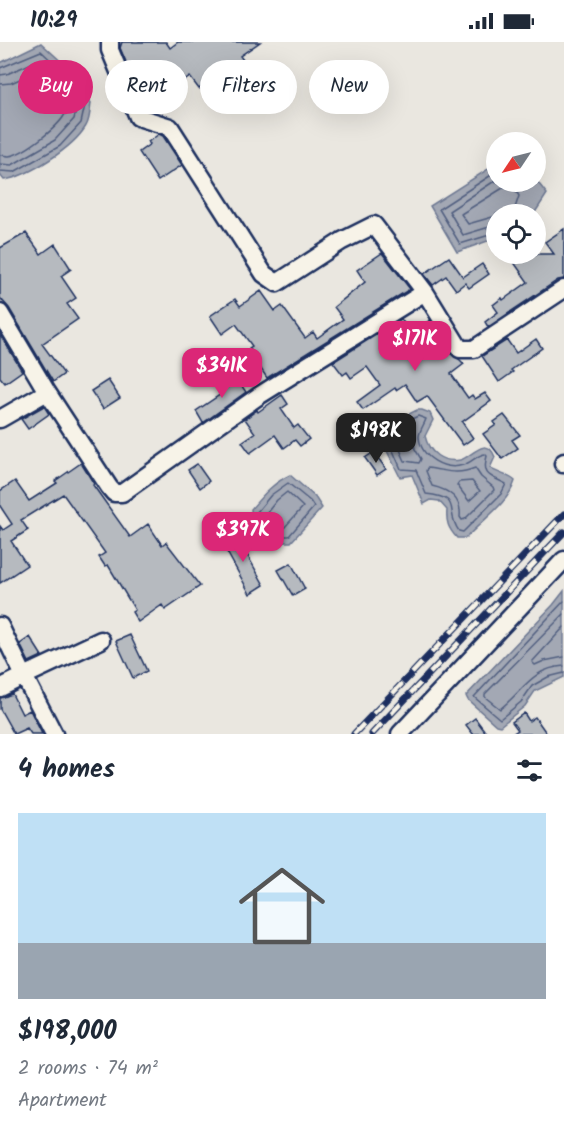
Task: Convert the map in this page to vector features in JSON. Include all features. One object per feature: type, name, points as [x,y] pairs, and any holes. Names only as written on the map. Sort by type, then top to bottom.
[{"type":"street","points":[[110,42],[110,50],[138,117],[170,128],[264,274],[277,283],[342,241],[374,225],[425,292],[460,349],[474,349],[564,289]]},
{"type":"street","points":[[0,313],[47,392],[109,487],[114,492],[122,493],[260,395],[425,292]]},
{"type":"street","points":[[0,419],[47,392]]},
{"type":"street","points":[[400,734],[564,560]]},
{"type":"street","points":[[0,626],[54,734]]},
{"type":"street","points":[[0,688],[101,640]]},
{"type":"water","points":[[41,43],[59,60],[18,60],[18,114],[89,114],[86,126],[61,152],[26,173],[4,180],[0,175],[0,63]]},
{"type":"water","points":[[486,170],[486,192],[545,192],[547,194],[540,204],[486,204],[486,242],[457,252],[430,206]]},
{"type":"water","points":[[417,410],[430,413],[433,420],[425,436],[437,456],[453,461],[460,460],[478,449],[487,447],[495,457],[490,468],[515,481],[501,504],[466,538],[457,538],[448,525],[447,510],[439,501],[431,500],[424,504],[412,475],[400,477],[374,431]]},
{"type":"water","points":[[290,475],[315,497],[322,508],[291,542],[280,542],[267,532],[247,536],[245,529],[252,521],[251,509],[273,486]]},
{"type":"water","points":[[564,591],[564,677],[535,691],[525,706],[500,726],[496,725],[466,696]]},
{"type":"building","points":[[122,42],[166,42],[170,48],[178,42],[260,42],[240,56],[243,60],[200,60],[199,89],[190,77],[188,78],[188,60],[125,60],[120,48]]},
{"type":"building","points":[[159,134],[163,136],[182,165],[158,181],[139,152]]},
{"type":"building","points":[[564,229],[564,279],[558,280],[488,327],[485,322],[498,312],[493,305],[528,282],[515,264],[546,264],[546,254],[554,254],[546,241]]},
{"type":"building","points":[[26,233],[41,254],[55,244],[71,269],[61,276],[76,298],[67,304],[78,319],[42,344],[64,374],[53,382],[9,308],[0,298],[0,248]]},
{"type":"building","points":[[382,253],[410,289],[267,378],[259,366],[250,372],[242,361],[253,354],[249,348],[252,346],[236,324],[222,334],[210,316],[235,299],[240,306],[261,291],[275,311],[282,306],[305,338],[313,332],[317,338],[343,319],[334,307],[365,282],[357,270]]},
{"type":"building","points":[[449,257],[463,277],[482,264],[489,274],[469,288],[465,283],[456,290],[446,276],[433,285],[424,274]]},
{"type":"building","points":[[401,319],[411,333],[430,320],[451,354],[464,364],[451,374],[468,398],[472,395],[475,399],[485,393],[491,401],[462,422],[473,438],[463,445],[427,396],[417,402],[405,384],[396,390],[395,388],[363,410],[357,402],[380,385],[367,367],[351,378],[347,372],[343,375],[333,362]]},
{"type":"building","points":[[0,334],[22,371],[5,383],[0,377]]},
{"type":"building","points":[[536,339],[542,348],[511,370],[513,372],[499,382],[482,356],[507,340],[516,353]]},
{"type":"building","points":[[235,376],[246,392],[203,423],[196,411],[221,394],[217,388]]},
{"type":"building","points":[[108,380],[120,398],[103,409],[91,391]]},
{"type":"building","points":[[282,395],[288,404],[281,409],[294,428],[298,425],[309,439],[300,446],[295,440],[284,448],[275,435],[250,453],[242,442],[255,433],[245,419]]},
{"type":"building","points":[[44,406],[49,414],[28,429],[21,419]]},
{"type":"building","points":[[504,415],[520,435],[512,440],[518,448],[502,459],[483,434],[496,425],[494,422]]},
{"type":"building","points":[[374,452],[386,469],[377,475],[365,458]]},
{"type":"building","points":[[81,463],[93,485],[130,537],[148,524],[162,545],[166,542],[200,586],[165,610],[162,605],[138,622],[132,612],[135,610],[108,565],[105,566],[99,557],[105,553],[63,494],[21,520],[28,530],[11,541],[27,565],[0,583],[0,526],[3,530],[12,524],[0,506],[0,491],[15,481],[29,501],[57,483],[55,481]]},
{"type":"building","points":[[197,464],[209,481],[200,488],[188,470]]},
{"type":"building","points":[[235,533],[264,585],[250,594],[221,541]]},
{"type":"building","points":[[291,563],[305,589],[293,596],[278,570]]},
{"type":"building","points":[[130,635],[147,671],[133,678],[116,641]]},
{"type":"building","points":[[30,637],[42,656],[29,662],[20,644]]},
{"type":"building","points":[[12,694],[22,714],[30,710],[42,734],[31,734],[27,728],[14,734],[0,709],[0,698]]},
{"type":"building","points":[[524,713],[529,721],[535,717],[547,734],[512,734],[518,730],[512,722]]},
{"type":"building","points":[[475,718],[487,734],[473,734],[466,725]]},
{"type":"railway","points":[[354,734],[564,514]]},
{"type":"railway","points":[[372,734],[564,532]]}]
